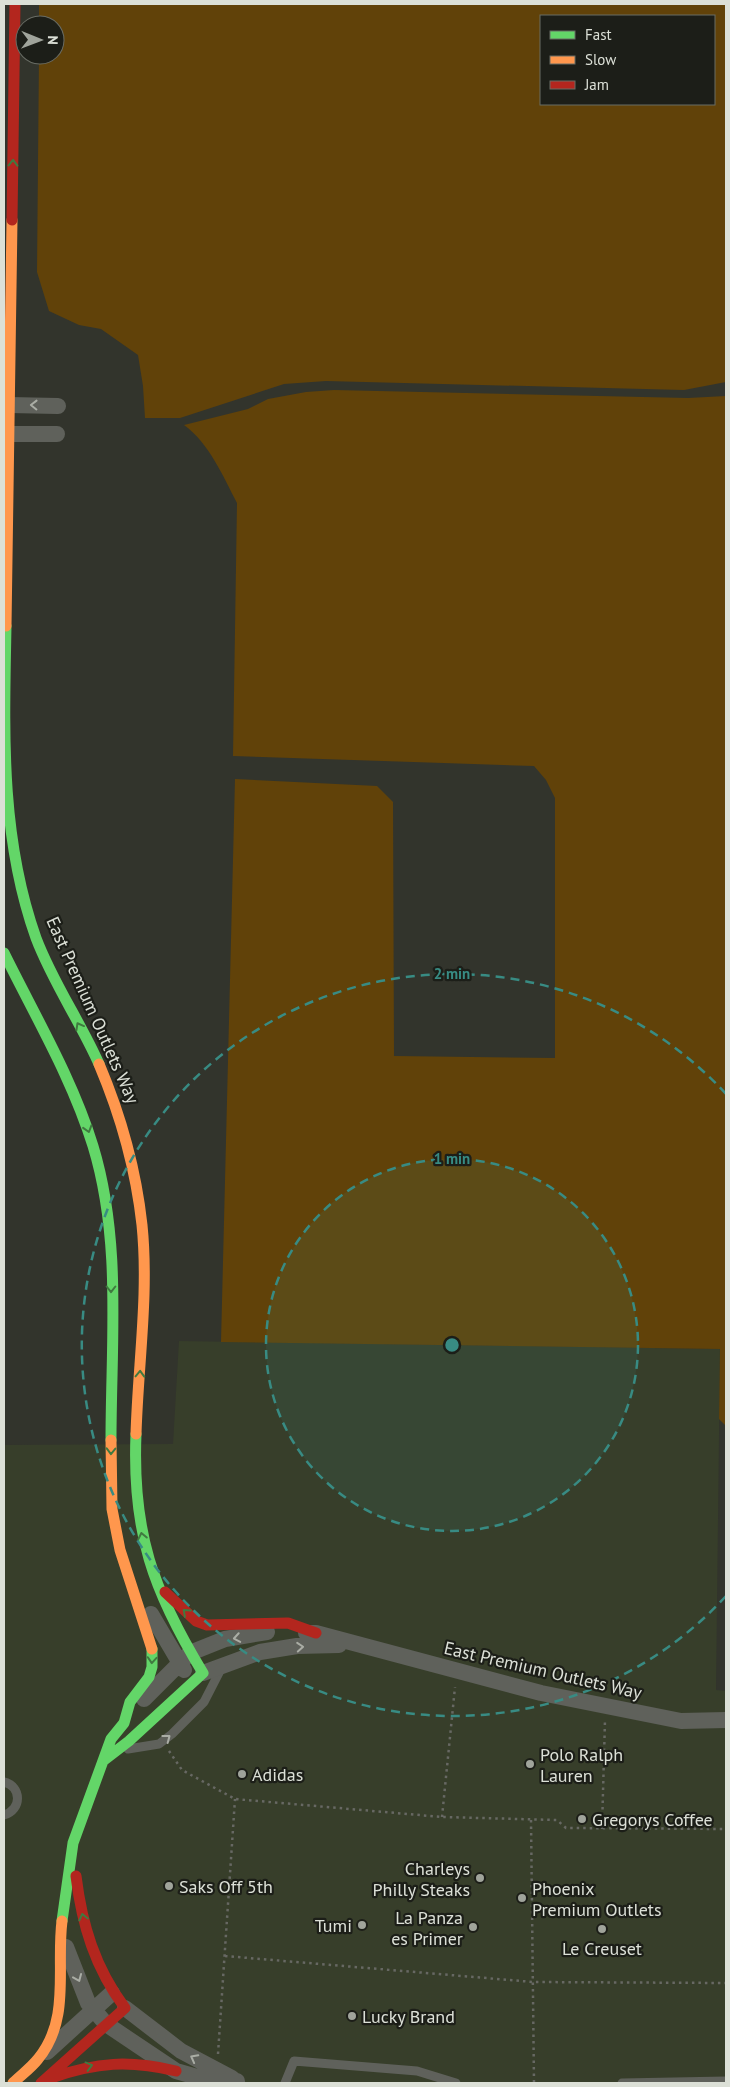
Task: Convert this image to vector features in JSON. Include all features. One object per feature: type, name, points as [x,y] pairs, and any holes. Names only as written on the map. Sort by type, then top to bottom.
[{"type":"street","name":"East Premium Outlets Way","points":[[15,4],[6,405],[4,757],[10,844],[19,888],[49,970],[97,1071],[124,1134],[141,1216],[143,1280],[136,1469],[140,1528],[155,1583],[185,1658]]},
{"type":"street","points":[[6,405],[58,406]]},
{"type":"street","points":[[6,434],[57,434]]},
{"type":"street","name":"East Premium Outlets Way","points":[[4,953],[75,1081],[101,1177],[111,1244],[111,1480],[116,1531],[130,1580],[197,1677]]},
{"type":"street","points":[[124,1723],[130,1702],[149,1677],[153,1656],[146,1623],[130,1580]]},
{"type":"street","points":[[155,1583],[196,1621],[207,1625],[288,1623],[316,1634]]},
{"type":"street","name":"East Premium Outlets Way","points":[[176,2072],[106,2024],[94,2011],[71,1963],[61,1932],[73,1843],[111,1739],[185,1658],[225,1640],[270,1632],[316,1634],[457,1672],[605,1706],[681,1721],[726,1720]]},
{"type":"street","name":"East Premium Outlets Way","points":[[103,1761],[121,1750],[197,1677],[225,1664],[260,1652],[288,1648],[354,1644]]},
{"type":"street","name":"East Premium Outlets Way","points":[[73,1843],[79,1903],[91,1951],[112,1993],[125,2008],[181,2051],[242,2082]]},
{"type":"street","points":[[39,2058],[56,2026],[61,2003],[61,1932]]},
{"type":"street","points":[[13,2083],[112,1993]]},
{"type":"street","points":[[42,2083],[125,2008]]},
{"type":"street","points":[[42,2083],[70,2071],[97,2064],[122,2061],[151,2064],[197,2078],[242,2082]]},
{"type":"lane","points":[[121,1750],[162,1742],[204,1702],[225,1664]]},
{"type":"lane","points":[[4,1782],[11,1784],[17,1791],[18,1798],[14,1809],[4,1815]]},
{"type":"lane","points":[[284,2083],[294,2061],[416,2071],[456,2083]]},
{"type":"lane","points":[[622,2083],[726,2081]]},
{"type":"path","points":[[442,1817],[457,1672]]},
{"type":"path","points":[[602,1829],[605,1706]]},
{"type":"path","points":[[162,1742],[182,1770],[235,1799],[442,1817],[557,1820],[566,1828],[726,1830]]},
{"type":"path","points":[[217,2070],[235,1799]]},
{"type":"path","points":[[531,1820],[534,2083]]},
{"type":"path","points":[[225,1956],[533,1982],[726,1983]]},
{"type":"shaded area","points":[[39,4],[726,4],[726,382],[684,390],[326,381],[284,384],[180,418],[145,418],[143,386],[138,355],[101,329],[79,325],[49,311],[37,272],[39,65],[65,65],[65,15],[39,15]]},
{"type":"shaded area","points":[[334,390],[688,398],[726,396],[726,1426],[719,1419],[720,1349],[221,1342],[235,779],[377,786],[393,802],[394,1056],[555,1058],[555,798],[546,780],[534,766],[233,756],[237,503],[208,450],[193,432],[184,425],[248,409],[268,399],[306,392]]},
{"type":"shaded area","name":"Phoenix Premium Outlets","points":[[179,1341],[720,1349],[716,1690],[726,1691],[726,2083],[4,2083],[4,1445],[173,1444]]},
{"type":"traffic: fast","points":[[6,626],[5,745],[7,784],[10,823],[24,900],[43,955],[99,1064]]},
{"type":"traffic: fast","points":[[4,953],[75,1096],[93,1146],[102,1182],[108,1218],[113,1292],[111,1440]]},
{"type":"traffic: fast","points":[[103,1761],[129,1741],[203,1673],[171,1615],[149,1560],[142,1531],[138,1501],[136,1434]]},
{"type":"traffic: fast","points":[[62,1921],[73,1843],[111,1739],[124,1723],[130,1702],[149,1677],[152,1667],[152,1649]]},
{"type":"traffic: slow","points":[[6,626],[12,220]]},
{"type":"traffic: slow","points":[[99,1064],[114,1103],[132,1164],[142,1225],[144,1303],[136,1434]]},
{"type":"traffic: slow","points":[[111,1440],[112,1509],[120,1550],[152,1649]]},
{"type":"traffic: slow","points":[[13,2083],[38,2059],[48,2044],[55,2027],[59,2010],[62,1921]]},
{"type":"traffic: jam","points":[[12,220],[15,4]]},
{"type":"traffic: jam","points":[[165,1592],[196,1621],[207,1625],[288,1623],[316,1633]]},
{"type":"traffic: jam","points":[[41,2083],[125,2008],[106,1977],[91,1945],[82,1912],[76,1876]]},
{"type":"traffic: jam","points":[[51,2078],[83,2069],[113,2064],[143,2065],[176,2071]]},
{"type":"place","name":"Polo Ralph Lauren","points":[[530,1764]]},
{"type":"place","name":"Adidas","points":[[242,1774]]},
{"type":"place","name":"Gregorys Coffee","points":[[582,1819]]},
{"type":"place","name":"Charleys Philly Steaks","points":[[480,1878]]},
{"type":"place","name":"Saks Off 5th","points":[[169,1886]]},
{"type":"place","name":"Phoenix Premium Outlets","points":[[522,1898]]},
{"type":"place","name":"Tumi","points":[[362,1925]]},
{"type":"place","name":"La Panza es Primer","points":[[473,1927]]},
{"type":"place","name":"Le Creuset","points":[[602,1929]]},
{"type":"place","name":"Lucky Brand","points":[[352,2016]]}]
